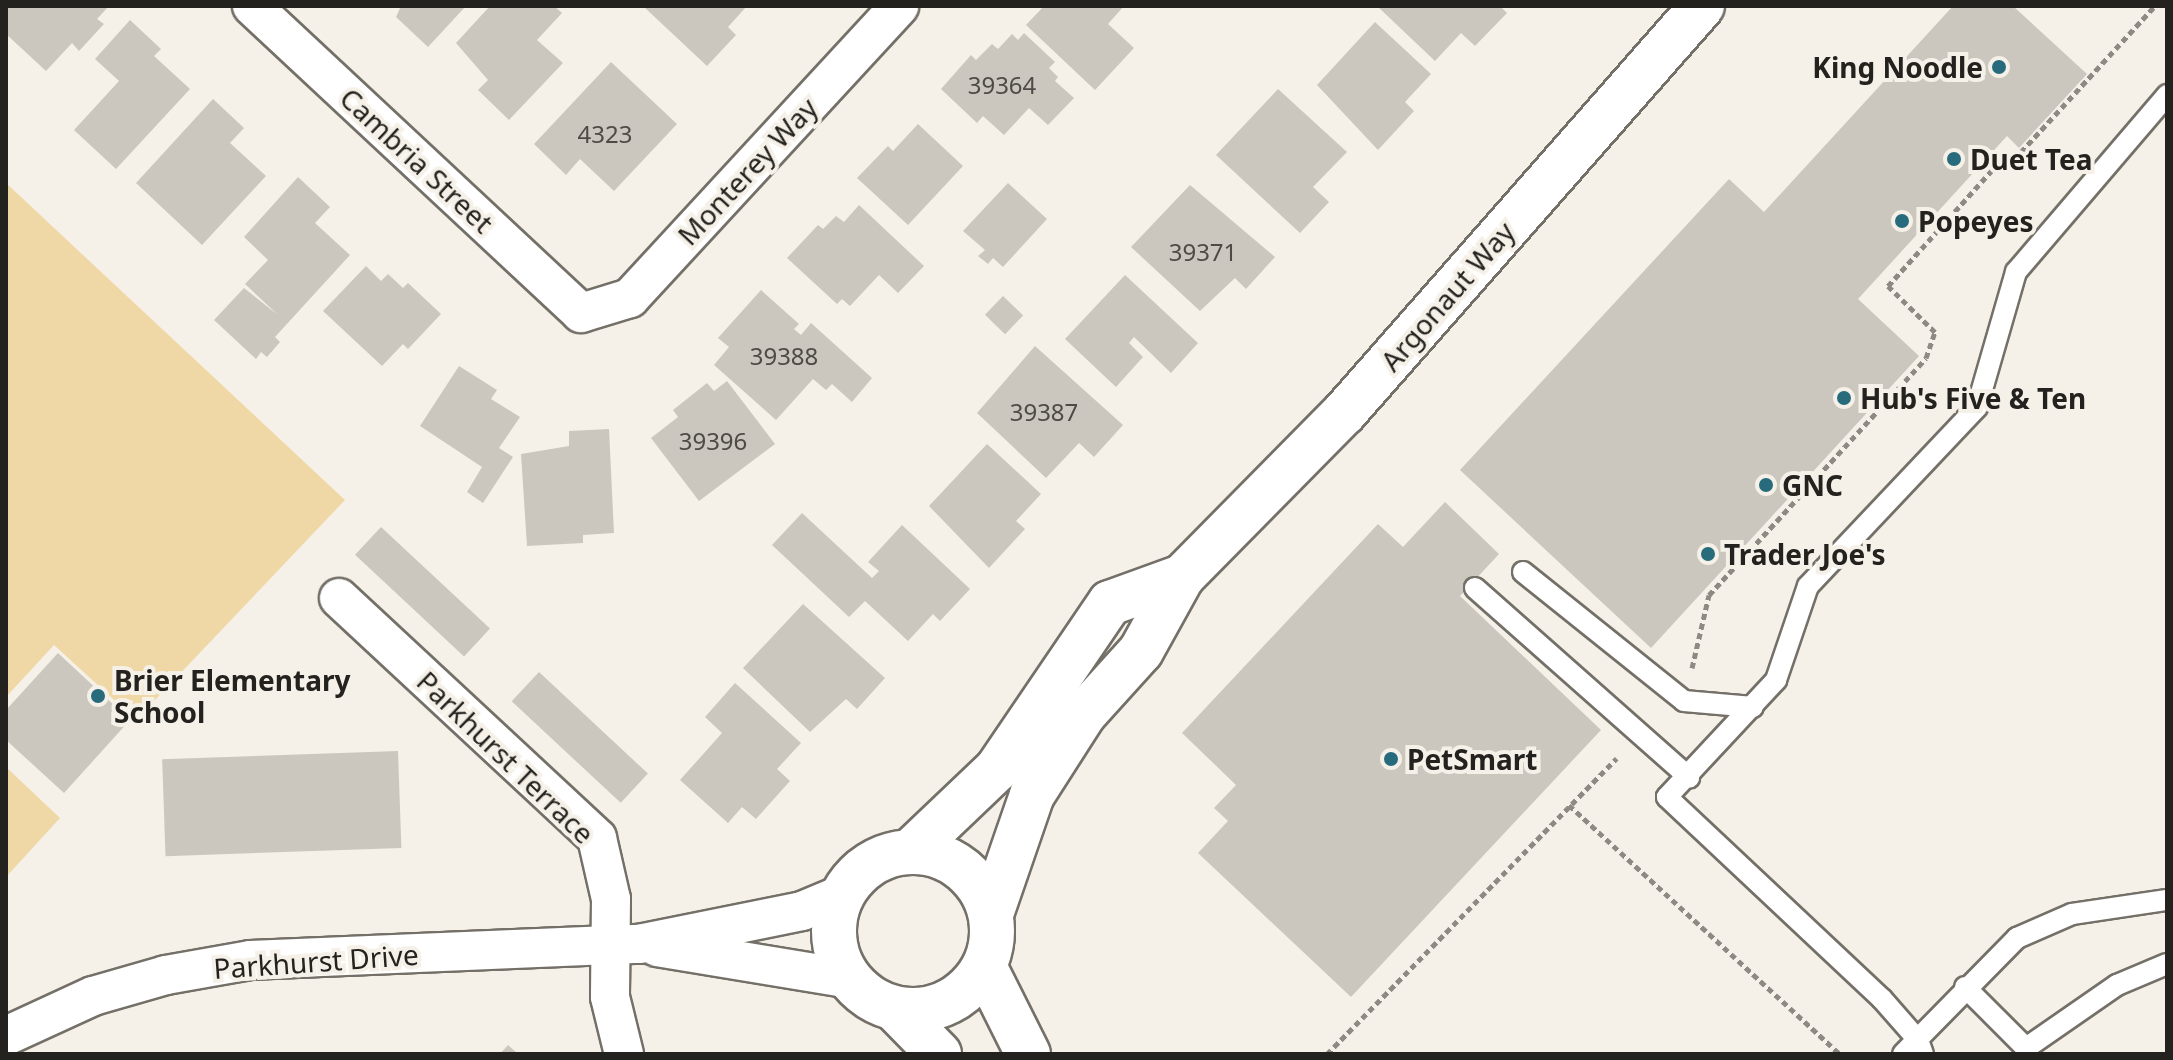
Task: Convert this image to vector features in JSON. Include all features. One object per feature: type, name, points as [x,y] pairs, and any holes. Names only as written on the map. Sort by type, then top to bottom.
[{"type":"street","name":"Cambria Street","points":[[252,6],[581,313]]},
{"type":"street","name":"Monterey Way","points":[[581,313],[630,298],[899,6]]},
{"type":"street","name":"Argonaut Way","points":[[991,914],[1032,795],[1084,714],[1141,651],[1182,577],[1344,413],[1702,6]]},
{"type":"street","name":"Argonaut Way","points":[[911,851],[997,769],[1110,603],[1182,577]]},
{"type":"street","name":"Parkhurst Terrace","points":[[339,598],[597,838],[624,945],[610,997],[624,1054]]},
{"type":"street","points":[[985,968],[953,1001],[924,1010],[895,1009],[878,1003],[850,979],[835,946],[836,911],[843,894],[879,859],[911,851],[929,853],[960,867],[983,893],[991,914],[985,968],[1028,1054]]},
{"type":"street","name":"Parkhurst Drive","points":[[6,1036],[93,996],[166,975],[251,960],[624,945],[802,911],[843,894]]},
{"type":"street","name":"Parkhurst Drive","points":[[624,945],[850,979]]},
{"type":"street","points":[[895,1009],[939,1054]]},
{"type":"lane","points":[[2167,95],[2016,272],[1977,407],[1808,586],[1776,680],[1689,777],[1667,797],[1882,999],[1915,1049],[1965,987],[2017,938],[2072,914],[2167,900]]},
{"type":"lane","points":[[1523,572],[1684,701],[1753,707]]},
{"type":"lane","points":[[1475,588],[1689,777]]},
{"type":"lane","points":[[1965,987],[2026,1048],[2117,985],[2167,964]]},
{"type":"path","points":[[1684,701],[1709,595],[1926,358],[1935,332],[1888,286],[2003,158],[2021,152],[2155,6]]},
{"type":"path","points":[[1327,1054],[1640,735]]},
{"type":"path","points":[[1569,805],[1840,1054]]},
{"type":"shaded area","name":"Brier Elementary School","points":[[6,183],[345,500],[136,720],[54,645],[6,697]]},
{"type":"shaded area","points":[[6,767],[60,818],[6,877]]},
{"type":"building","points":[[6,6],[109,6],[97,19],[104,24],[79,51],[72,43],[46,71],[6,34]]},
{"type":"building","points":[[401,6],[466,6],[428,47],[396,17]]},
{"type":"building","points":[[490,6],[554,6],[562,13],[537,40],[563,63],[509,120],[478,90],[488,80],[456,43]]},
{"type":"building","points":[[643,6],[747,6],[728,27],[736,35],[707,66]]},
{"type":"building","points":[[1044,6],[1124,6],[1108,24],[1134,48],[1095,90],[1026,25]]},
{"type":"building","points":[[1377,6],[1500,6],[1507,13],[1475,46],[1461,33],[1435,61]]},
{"type":"building","points":[[1953,6],[2013,6],[2087,74],[2019,148],[2007,136],[1858,299],[1919,356],[1651,648],[1460,470],[1729,179],[1764,212]]},
{"type":"building","points":[[130,20],[161,49],[154,56],[190,89],[116,169],[74,130],[119,81],[95,59]]},
{"type":"building","points":[[1375,22],[1431,74],[1405,102],[1414,111],[1378,150],[1317,85]]},
{"type":"building","points":[[1024,33],[1055,62],[1049,68],[1058,77],[1055,81],[1074,98],[1048,125],[1029,108],[1004,135],[983,116],[977,123],[941,89],[971,55],[976,60],[992,44],[998,49],[1012,34],[1018,40]]},
{"type":"building","points":[[611,62],[677,124],[614,191],[580,159],[566,175],[534,144]]},
{"type":"building","points":[[1278,89],[1347,152],[1313,187],[1329,202],[1300,233],[1216,155]]},
{"type":"building","points":[[213,99],[244,128],[230,143],[266,176],[202,245],[136,183]]},
{"type":"building","points":[[918,124],[963,166],[908,225],[857,178],[888,146],[893,151]]},
{"type":"building","points":[[298,177],[330,207],[315,223],[350,255],[275,337],[280,342],[267,357],[261,352],[256,359],[214,320],[244,288],[278,315],[245,284],[268,260],[244,237]]},
{"type":"building","points":[[1008,183],[1047,219],[1003,267],[993,258],[988,264],[978,256],[985,250],[963,231]]},
{"type":"building","points":[[1190,185],[1275,257],[1246,289],[1235,278],[1200,311],[1131,247]]},
{"type":"building","points":[[859,205],[924,266],[898,293],[879,275],[850,306],[842,299],[837,304],[787,258],[818,225],[823,229],[836,216],[844,222]]},
{"type":"building","points":[[366,266],[381,281],[388,274],[403,288],[408,283],[441,314],[408,349],[403,344],[382,366],[323,311]]},
{"type":"building","points":[[1125,275],[1198,343],[1171,373],[1134,337],[1129,343],[1143,357],[1116,387],[1065,339]]},
{"type":"building","points":[[761,290],[799,324],[794,329],[801,335],[811,323],[872,378],[852,402],[832,384],[826,390],[813,379],[776,420],[714,365],[729,347],[718,338]]},
{"type":"building","points":[[1003,296],[1023,315],[1005,334],[985,315]]},
{"type":"building","points":[[1035,346],[1123,425],[1094,457],[1079,443],[1046,478],[977,413]]},
{"type":"building","points":[[459,366],[497,390],[491,399],[520,417],[499,448],[513,457],[483,503],[467,492],[482,467],[420,426]]},
{"type":"building","points":[[727,381],[775,444],[699,501],[651,438],[678,417],[673,410],[707,383],[714,391]]},
{"type":"building","points":[[609,429],[614,533],[583,535],[583,543],[527,546],[521,454],[569,446],[569,431]]},
{"type":"building","points":[[987,444],[1041,494],[1016,521],[1025,529],[989,568],[929,506]]},
{"type":"building","name":"PetSmart","points":[[1445,502],[1499,554],[1460,596],[1601,730],[1351,997],[1198,853],[1228,821],[1214,808],[1236,785],[1182,733],[1378,524],[1403,547]]},
{"type":"building","points":[[802,513],[872,578],[879,571],[868,562],[902,525],[970,589],[940,621],[933,614],[908,641],[865,601],[849,617],[772,545]]},
{"type":"building","points":[[381,527],[490,629],[464,656],[355,555]]},
{"type":"building","points":[[803,604],[885,678],[857,709],[846,699],[810,732],[743,668]]},
{"type":"building","points":[[58,653],[130,720],[64,793],[6,740],[6,710]]},
{"type":"building","points":[[539,672],[648,774],[621,803],[512,701]]},
{"type":"building","points":[[735,683],[801,743],[777,769],[790,781],[756,819],[742,807],[728,823],[680,780],[722,733],[705,717]]},
{"type":"building","points":[[398,751],[401,848],[166,856],[162,759]]},
{"type":"building","points":[[508,1045],[518,1054],[500,1054]]},
{"type":"place","name":"King Noodle","points":[[1999,67]]},
{"type":"place","name":"Duet Tea","points":[[1954,159]]},
{"type":"place","name":"Popeyes","points":[[1902,221]]},
{"type":"place","name":"Hub's Five & Ten","points":[[1844,398]]},
{"type":"place","name":"GNC","points":[[1766,485]]},
{"type":"place","name":"Trader Joe's","points":[[1708,554]]},
{"type":"place","name":"Brier Elementary School","points":[[98,696]]},
{"type":"place","name":"PetSmart","points":[[1391,759]]}]
